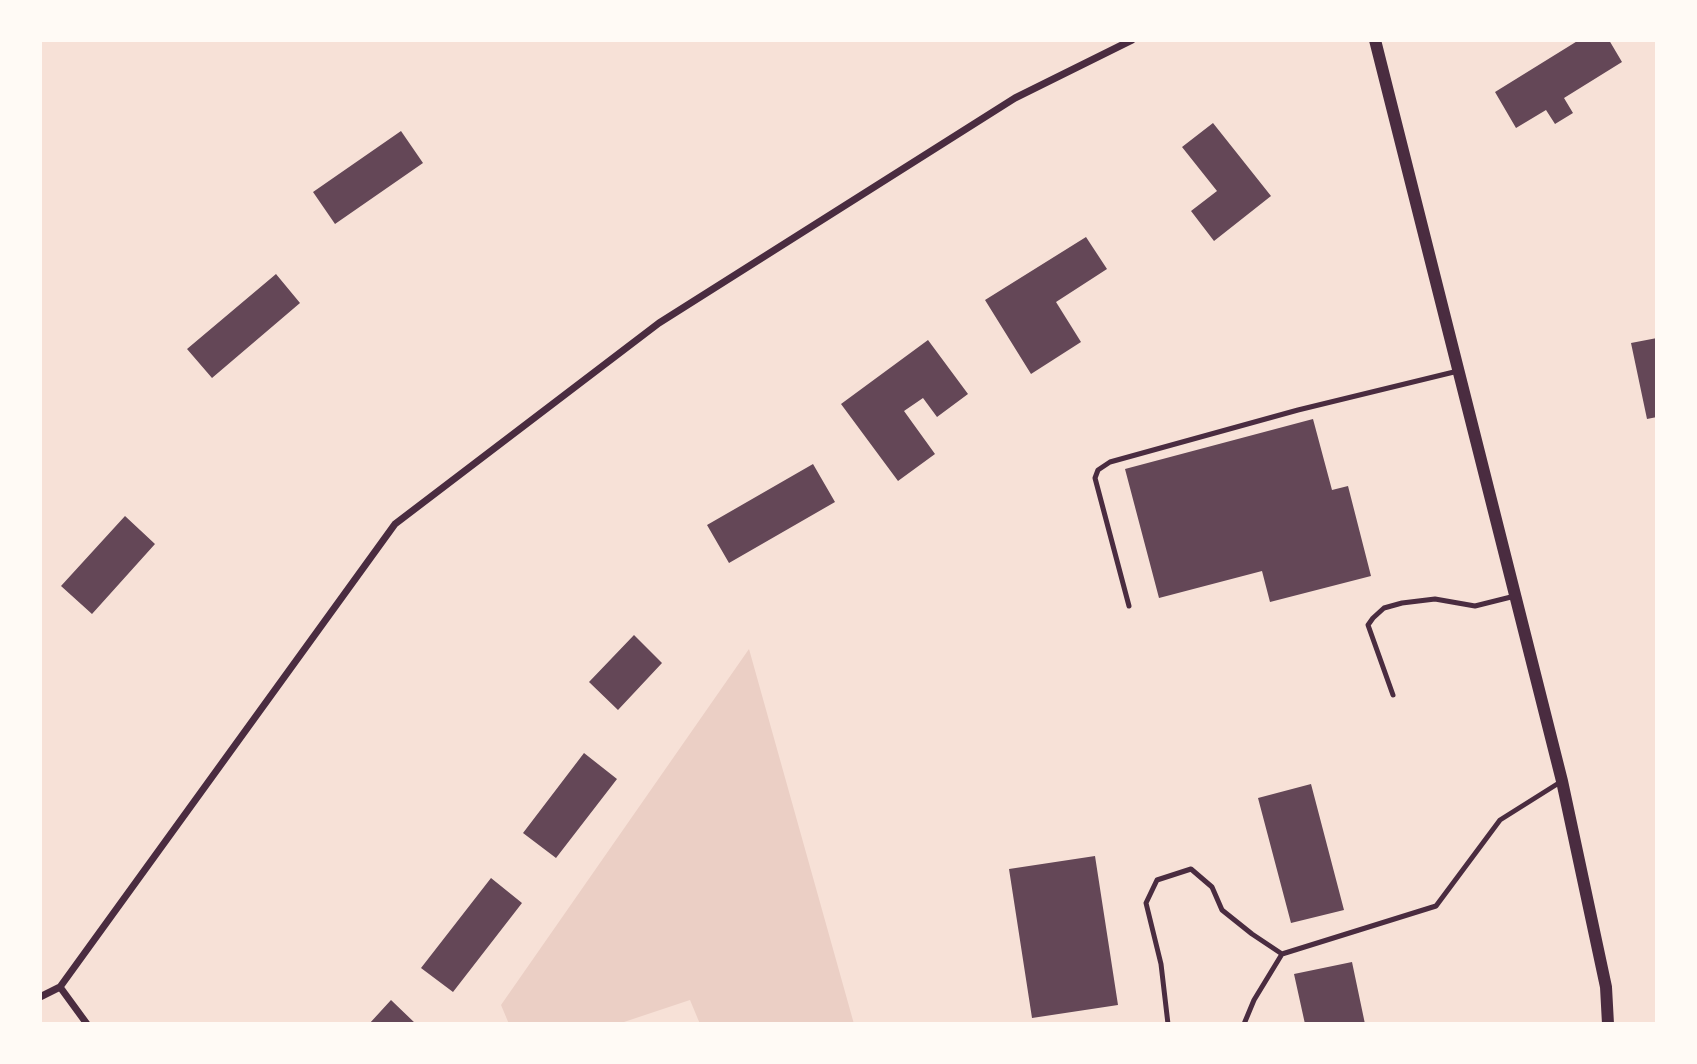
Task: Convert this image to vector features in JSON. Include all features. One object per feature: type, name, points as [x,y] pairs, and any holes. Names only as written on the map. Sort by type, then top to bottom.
[{"type":"street","points":[[40,997],[60,987],[395,524],[659,323],[1015,99],[1132,40]]},
{"type":"street","points":[[1375,40],[1562,781],[1606,987],[1608,1024]]},
{"type":"street","points":[[60,987],[87,1024]]},
{"type":"lane","points":[[1129,606],[1095,478],[1098,470],[1124,457],[1459,370]]},
{"type":"lane","points":[[1392,695],[1368,625],[1384,608],[1435,599],[1475,606],[1515,596]]},
{"type":"lane","points":[[1244,1024],[1254,1000],[1282,954],[1436,906],[1500,820],[1562,781]]},
{"type":"lane","points":[[1168,1024],[1161,964],[1146,903],[1157,880],[1191,869],[1212,887],[1222,910],[1282,954]]},
{"type":"shaded area","points":[[749,649],[854,1024],[700,1024],[690,1000],[618,1024],[509,1024],[501,1005]]},
{"type":"building","points":[[1579,40],[1609,40],[1622,62],[1564,98],[1573,113],[1555,124],[1546,110],[1516,128],[1495,92]]},
{"type":"building","points":[[1213,123],[1271,196],[1214,241],[1191,211],[1217,191],[1182,147]]},
{"type":"building","points":[[401,131],[423,163],[335,224],[313,192]]},
{"type":"building","points":[[1086,237],[1107,269],[1056,302],[1081,342],[1031,374],[985,300]]},
{"type":"building","points":[[276,274],[300,303],[212,378],[187,349]]},
{"type":"building","points":[[1657,338],[1657,417],[1647,419],[1631,343]]},
{"type":"building","points":[[928,340],[968,394],[937,417],[923,398],[904,411],[935,454],[898,481],[841,404]]},
{"type":"building","points":[[1313,419],[1332,490],[1348,486],[1371,576],[1270,602],[1262,571],[1159,598],[1125,469]]},
{"type":"building","points":[[813,464],[835,502],[729,563],[707,525]]},
{"type":"building","points":[[125,516],[155,544],[92,614],[61,586]]},
{"type":"building","points":[[634,635],[662,663],[618,710],[589,682]]},
{"type":"building","points":[[584,753],[617,779],[556,858],[523,833]]},
{"type":"building","points":[[1311,784],[1344,910],[1291,923],[1258,798]]},
{"type":"building","points":[[1095,856],[1118,1005],[1032,1018],[1009,869]]},
{"type":"building","points":[[491,878],[522,903],[453,992],[421,968]]},
{"type":"building","points":[[1352,962],[1365,1024],[1305,1024],[1294,974]]},
{"type":"building","points":[[391,1000],[416,1024],[369,1024]]}]
